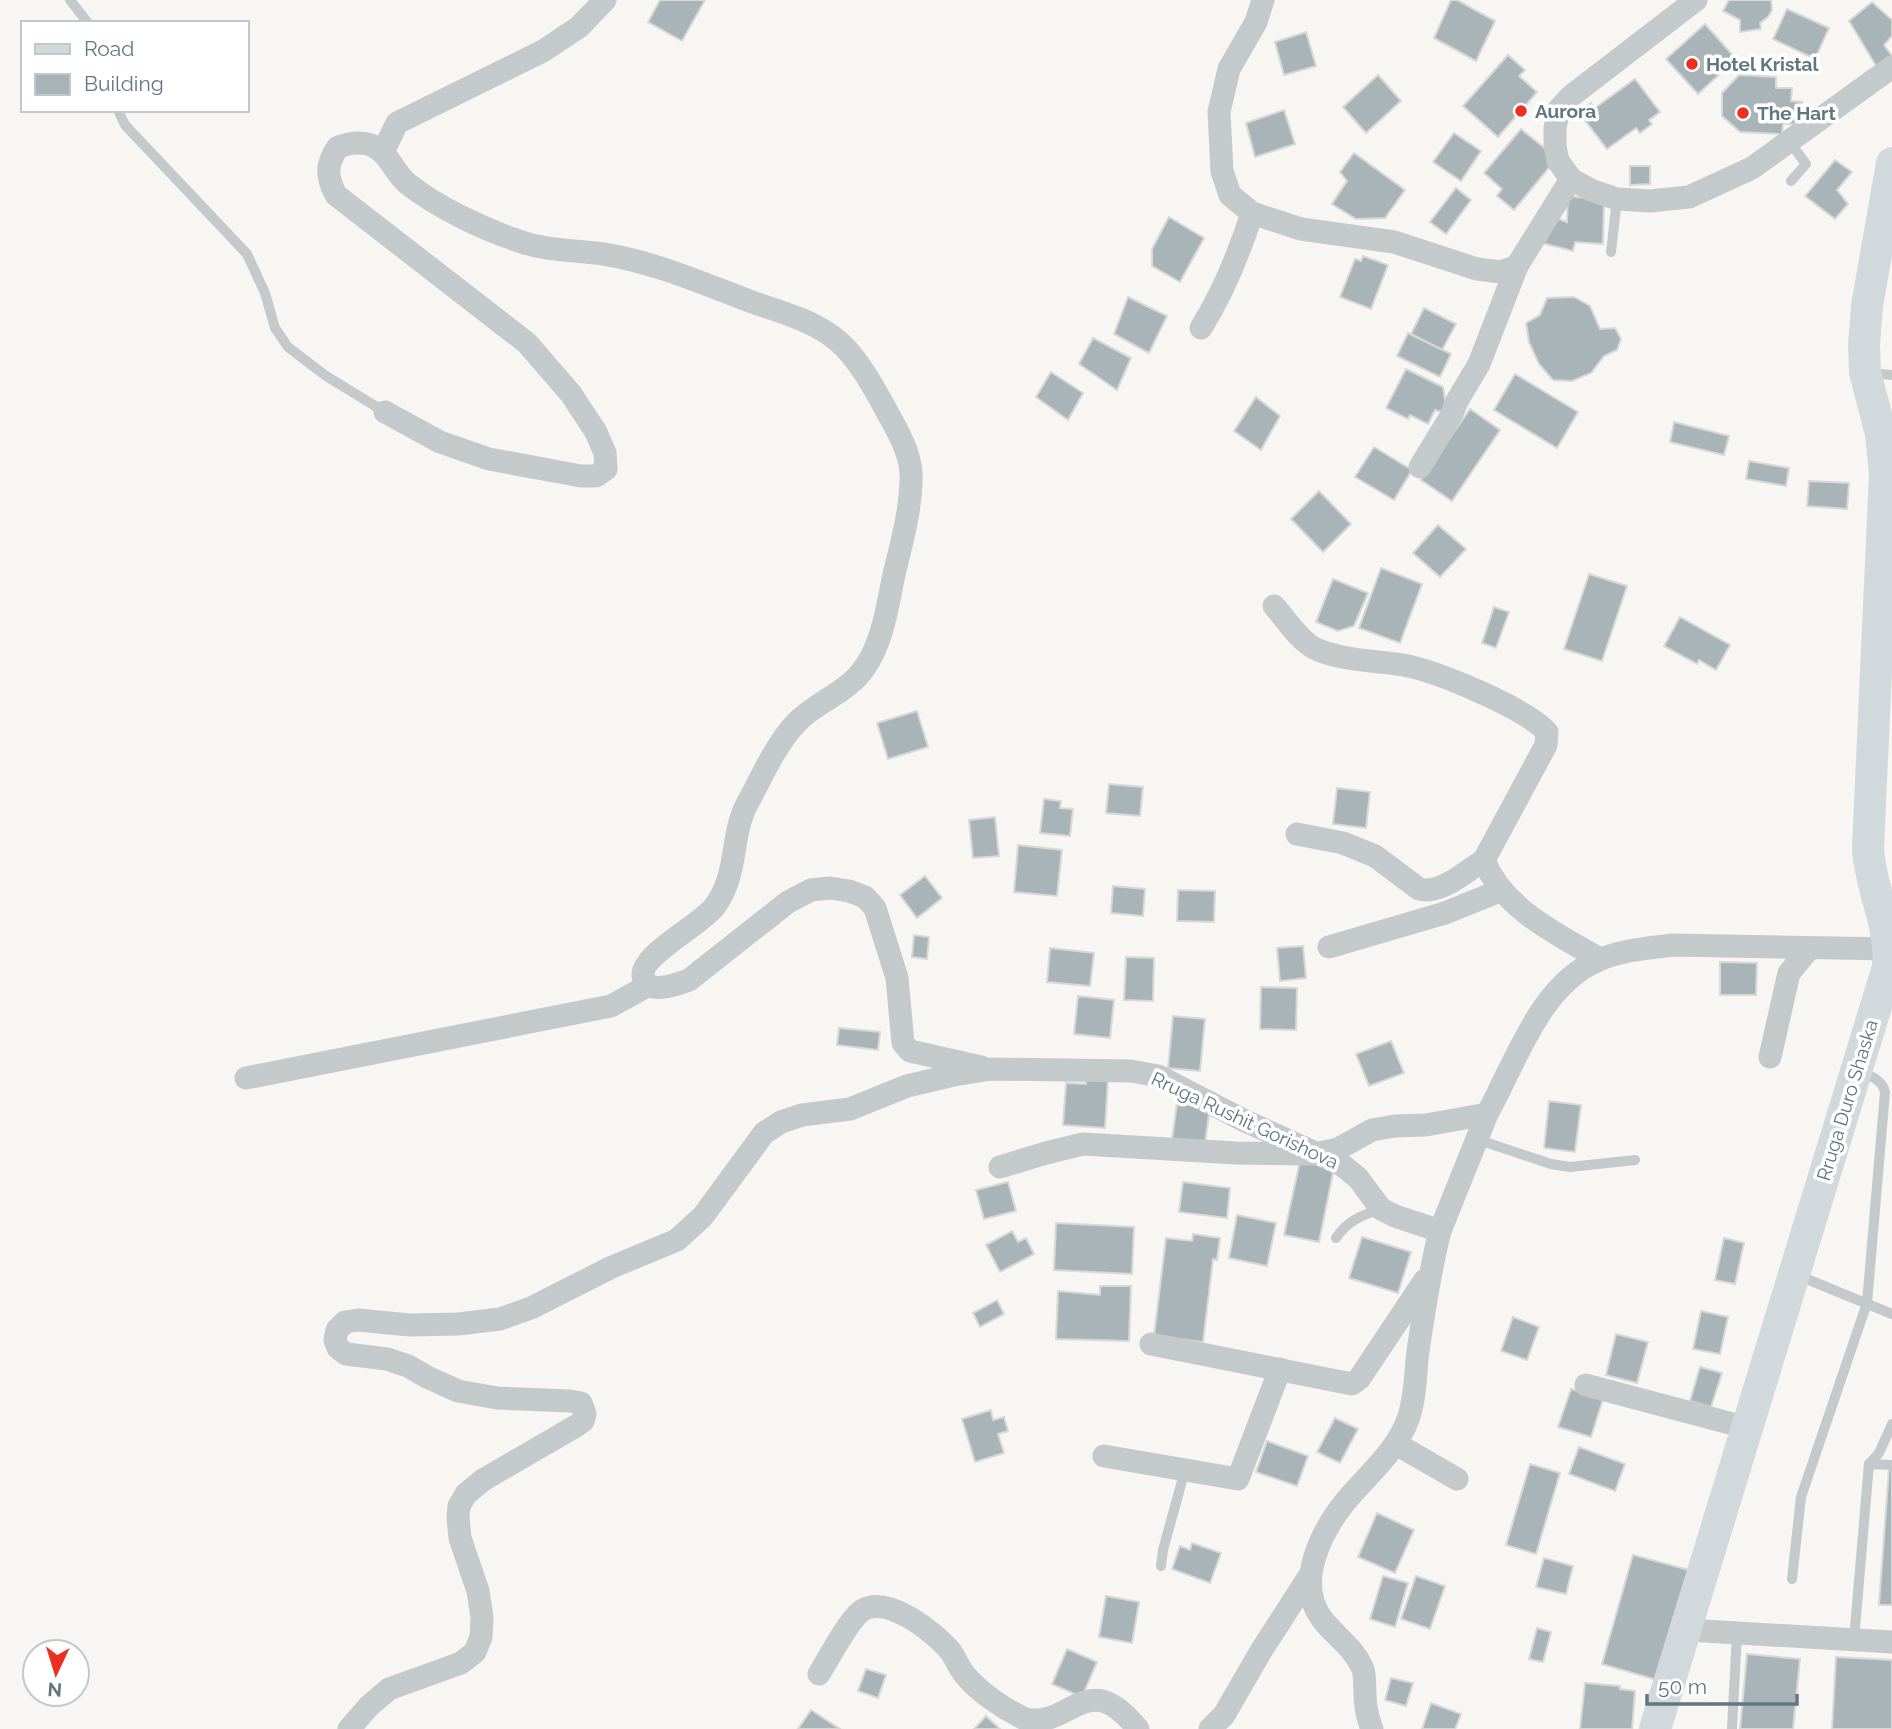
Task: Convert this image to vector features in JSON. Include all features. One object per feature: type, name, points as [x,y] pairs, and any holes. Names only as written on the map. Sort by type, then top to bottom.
[{"type":"main road","name":"Rruga Duro Shaska","points":[[1655,1729],[1857,1070],[1891,949],[1869,871],[1868,848],[1882,744],[1885,474],[1879,374],[1864,345],[1867,306],[1892,163]]},
{"type":"street","points":[[383,152],[397,123],[543,51],[579,27],[605,0]]},
{"type":"street","points":[[1263,0],[1256,22],[1229,69],[1219,112],[1222,171],[1230,195],[1252,213],[1301,229],[1394,242],[1478,269],[1501,272],[1517,266]]},
{"type":"street","points":[[1696,0],[1571,96],[1559,109],[1555,146],[1558,161],[1571,178],[1591,190],[1617,199],[1650,201],[1689,197],[1716,187],[1752,168],[1892,67]]},
{"type":"street","points":[[385,412],[440,442],[489,459],[581,476],[596,476],[606,469],[605,453],[596,432],[571,394],[527,343],[336,195],[329,181],[327,168],[338,146],[353,142],[371,145],[383,152],[401,178],[429,198],[519,242],[558,250],[604,254],[644,263],[808,323],[839,341],[883,403],[909,455],[912,483],[885,615],[865,669],[797,722],[774,755],[744,808],[737,832],[733,869],[716,905],[704,918],[656,953],[643,971],[643,980],[658,988],[672,987],[689,980],[788,902],[811,890],[830,888],[849,891],[865,897],[874,908],[897,978],[903,1043],[910,1051],[991,1069]]},
{"type":"street","points":[[1420,467],[1479,364],[1517,266],[1571,178]]},
{"type":"street","points":[[1201,328],[1220,297],[1235,264],[1252,213]]},
{"type":"street","points":[[1274,606],[1314,648],[1408,666],[1447,678],[1523,713],[1547,733],[1546,745],[1484,860],[1438,888],[1427,891],[1419,889],[1375,856],[1343,843],[1297,834]]},
{"type":"street","points":[[1484,860],[1502,890],[1539,922],[1600,959]]},
{"type":"street","points":[[1329,947],[1445,913],[1502,890]]},
{"type":"street","points":[[1210,1729],[1224,1715],[1310,1574],[1326,1529],[1369,1473],[1388,1456],[1396,1444],[1409,1416],[1414,1395],[1431,1272],[1440,1231],[1487,1114],[1551,996],[1577,971],[1600,959],[1673,944],[1891,949]]},
{"type":"street","points":[[1770,1057],[1789,973],[1809,949]]},
{"type":"street","points":[[246,1078],[611,1006],[649,985]]},
{"type":"street","name":"Rruga Rushit Gorishova","points":[[349,1729],[369,1706],[389,1689],[461,1663],[475,1652],[481,1637],[482,1617],[478,1591],[460,1538],[457,1518],[459,1506],[466,1494],[483,1480],[576,1426],[583,1421],[585,1414],[581,1403],[497,1398],[458,1391],[408,1366],[387,1359],[346,1354],[338,1348],[335,1339],[337,1330],[345,1322],[358,1320],[410,1325],[458,1324],[500,1319],[531,1308],[612,1267],[677,1240],[703,1216],[764,1133],[781,1122],[802,1115],[850,1109],[907,1086],[991,1069],[1131,1071],[1158,1076],[1342,1165],[1357,1178],[1381,1209]]},
{"type":"street","points":[[1000,1167],[1083,1144],[1236,1153],[1315,1154],[1338,1149],[1372,1130],[1426,1125],[1487,1114]]},
{"type":"street","points":[[1381,1209],[1440,1231]]},
{"type":"street","points":[[1151,1344],[1352,1384],[1359,1380],[1431,1272]]},
{"type":"street","points":[[1104,1456],[1238,1479],[1280,1368]]},
{"type":"street","points":[[1586,1385],[1748,1428]]},
{"type":"street","points":[[1396,1444],[1457,1479]]},
{"type":"street","points":[[1310,1574],[1312,1598],[1320,1617],[1358,1659],[1364,1670],[1368,1718],[1372,1729]]},
{"type":"street","points":[[819,1674],[861,1611],[877,1606],[891,1609],[937,1637],[964,1674],[986,1695],[1027,1721],[1042,1723],[1058,1720],[1090,1702],[1115,1706],[1127,1715],[1138,1729]]},
{"type":"street","points":[[1687,1630],[1892,1642]]},
{"type":"lane","points":[[70,0],[86,21]]},
{"type":"lane","points":[[119,112],[125,125],[247,254],[265,293],[275,328],[288,346],[326,376],[385,412]]},
{"type":"lane","points":[[1789,141],[1806,164],[1791,181]]},
{"type":"lane","points":[[1611,252],[1617,199]]},
{"type":"lane","points":[[1792,1578],[1801,1497],[1867,1303],[1885,1092],[1884,1086],[1878,1080],[1857,1070]]},
{"type":"lane","points":[[1476,1139],[1560,1166],[1589,1166],[1635,1160]]},
{"type":"lane","points":[[1336,1238],[1343,1227],[1352,1221],[1381,1209]]},
{"type":"lane","points":[[1794,1274],[1892,1314]]},
{"type":"lane","points":[[1854,1640],[1869,1464],[1880,1453],[1892,1424]]},
{"type":"lane","points":[[1869,1464],[1892,1465]]},
{"type":"lane","points":[[1161,1566],[1185,1470]]},
{"type":"lane","points":[[1732,1729],[1737,1633]]},
{"type":"building","points":[[660,0],[705,0],[682,41],[648,22]]},
{"type":"building","points":[[1451,0],[1457,0],[1495,21],[1476,61],[1434,38]]},
{"type":"building","points":[[1729,0],[1771,0],[1772,10],[1760,23],[1761,29],[1740,32],[1740,20],[1723,11]]},
{"type":"building","points":[[1872,2],[1892,20],[1892,36],[1884,45],[1892,56],[1878,69],[1849,21]]},
{"type":"building","points":[[1787,9],[1829,28],[1815,59],[1773,39]]},
{"type":"building","points":[[1705,24],[1736,59],[1698,94],[1666,59]]},
{"type":"building","points":[[1306,32],[1316,66],[1284,75],[1275,42]]},
{"type":"building","points":[[1508,55],[1525,70],[1519,76],[1537,92],[1498,137],[1463,106]]},
{"type":"building","points":[[1378,75],[1401,101],[1366,133],[1343,107]]},
{"type":"building","points":[[1739,75],[1776,77],[1776,88],[1792,88],[1791,101],[1802,102],[1801,124],[1783,124],[1782,134],[1740,132],[1722,116],[1722,93]]},
{"type":"building","points":[[1635,79],[1660,112],[1649,120],[1652,124],[1640,133],[1636,128],[1607,149],[1584,119],[1587,115],[1583,109],[1591,103],[1595,108]]},
{"type":"building","points":[[1284,110],[1295,144],[1255,157],[1246,123]]},
{"type":"building","points":[[1521,129],[1557,158],[1514,210],[1497,196],[1502,189],[1484,173]]},
{"type":"building","points":[[1454,133],[1481,151],[1461,181],[1433,162]]},
{"type":"building","points":[[1354,153],[1405,190],[1385,218],[1356,219],[1332,204],[1347,181],[1340,172]]},
{"type":"building","points":[[1835,160],[1852,172],[1837,190],[1848,204],[1835,219],[1805,196]]},
{"type":"building","points":[[1630,166],[1650,166],[1650,184],[1630,185]]},
{"type":"building","points":[[1456,188],[1471,200],[1446,234],[1430,222]]},
{"type":"building","points":[[1568,196],[1604,200],[1603,244],[1575,242],[1573,251],[1542,243],[1553,217],[1567,222]]},
{"type":"building","points":[[1169,217],[1204,238],[1180,282],[1152,266],[1152,249]]},
{"type":"building","points":[[1363,256],[1388,265],[1371,309],[1340,297],[1355,259],[1361,261]]},
{"type":"building","points":[[1128,297],[1167,316],[1149,353],[1114,334]]},
{"type":"building","points":[[1574,297],[1590,306],[1600,329],[1615,328],[1621,339],[1617,350],[1604,356],[1591,373],[1572,381],[1553,380],[1539,364],[1529,342],[1526,323],[1540,315],[1547,298]]},
{"type":"building","points":[[1424,308],[1456,324],[1442,350],[1411,334]]},
{"type":"building","points":[[1408,333],[1451,354],[1440,377],[1397,356]]},
{"type":"building","points":[[1093,338],[1131,358],[1117,390],[1079,364]]},
{"type":"building","points":[[1406,369],[1443,387],[1446,406],[1444,413],[1435,410],[1428,424],[1410,415],[1408,419],[1386,408]]},
{"type":"building","points":[[1051,372],[1083,393],[1068,420],[1036,397]]},
{"type":"building","points":[[1515,374],[1578,412],[1557,448],[1494,410]]},
{"type":"building","points":[[1256,397],[1280,416],[1261,450],[1234,431]]},
{"type":"building","points":[[1470,409],[1500,430],[1452,501],[1421,480]]},
{"type":"building","points":[[1674,422],[1729,436],[1724,455],[1670,442]]},
{"type":"building","points":[[1374,447],[1412,470],[1394,500],[1355,477]]},
{"type":"building","points":[[1749,461],[1789,468],[1786,486],[1746,479]]},
{"type":"building","points":[[1809,481],[1849,483],[1847,509],[1807,506]]},
{"type":"building","points":[[1319,491],[1351,524],[1323,552],[1291,519]]},
{"type":"building","points":[[1438,525],[1466,549],[1440,577],[1413,553]]},
{"type":"building","points":[[1381,568],[1422,584],[1400,643],[1359,628]]},
{"type":"building","points":[[1589,574],[1627,586],[1602,661],[1564,649]]},
{"type":"building","points":[[1333,579],[1368,593],[1354,626],[1338,631],[1316,622]]},
{"type":"building","points":[[1494,607],[1509,612],[1496,648],[1482,643]]},
{"type":"building","points":[[1680,617],[1730,645],[1716,670],[1699,660],[1697,664],[1664,646]]},
{"type":"building","points":[[917,711],[928,747],[888,759],[877,723]]},
{"type":"building","points":[[1109,784],[1143,787],[1140,816],[1106,813]]},
{"type":"building","points":[[1337,788],[1370,792],[1366,828],[1333,824]]},
{"type":"building","points":[[1044,799],[1061,801],[1060,808],[1073,809],[1070,836],[1040,833]]},
{"type":"building","points":[[995,817],[999,856],[973,858],[969,820]]},
{"type":"building","points":[[1018,845],[1062,850],[1057,896],[1014,892]]},
{"type":"building","points":[[925,876],[942,898],[917,918],[900,895]]},
{"type":"building","points":[[1113,886],[1145,889],[1143,916],[1111,913]]},
{"type":"building","points":[[1178,890],[1215,891],[1214,922],[1177,921]]},
{"type":"building","points":[[914,935],[929,937],[927,959],[912,957]]},
{"type":"building","points":[[1303,946],[1306,978],[1280,981],[1277,948]]},
{"type":"building","points":[[1050,948],[1094,953],[1090,986],[1047,982]]},
{"type":"building","points":[[1126,957],[1154,958],[1153,1001],[1124,1000]]},
{"type":"building","points":[[1720,962],[1757,963],[1756,995],[1720,995]]},
{"type":"building","points":[[1261,987],[1297,988],[1296,1030],[1260,1029]]},
{"type":"building","points":[[1078,996],[1114,1000],[1110,1038],[1074,1034]]},
{"type":"building","points":[[1173,1016],[1205,1019],[1200,1071],[1168,1068]]},
{"type":"building","points":[[839,1028],[880,1032],[878,1050],[837,1045]]},
{"type":"building","points":[[1391,1041],[1404,1073],[1369,1086],[1356,1054]]},
{"type":"building","points":[[1086,1077],[1108,1079],[1105,1128],[1063,1125],[1066,1083],[1086,1084]]},
{"type":"building","points":[[1549,1101],[1581,1105],[1575,1152],[1544,1148]]},
{"type":"building","points":[[1177,1103],[1210,1107],[1205,1143],[1172,1140]]},
{"type":"building","points":[[1300,1161],[1334,1168],[1319,1242],[1284,1235]]},
{"type":"building","points":[[1008,1182],[1016,1211],[984,1219],[976,1190]]},
{"type":"building","points":[[1183,1182],[1230,1188],[1227,1218],[1179,1212]]},
{"type":"building","points":[[1237,1215],[1276,1223],[1267,1266],[1229,1258]]},
{"type":"building","points":[[1056,1223],[1134,1227],[1132,1274],[1054,1270]]},
{"type":"building","points":[[1012,1231],[1018,1242],[1026,1238],[1034,1254],[1000,1272],[986,1245]]},
{"type":"building","points":[[1193,1234],[1220,1238],[1217,1260],[1213,1259],[1203,1342],[1154,1336],[1166,1238],[1192,1241]]},
{"type":"building","points":[[1362,1237],[1411,1252],[1398,1293],[1349,1278]]},
{"type":"building","points":[[1724,1238],[1744,1243],[1735,1284],[1715,1280]]},
{"type":"building","points":[[1100,1286],[1131,1286],[1129,1341],[1056,1339],[1058,1291],[1100,1295]]},
{"type":"building","points":[[997,1300],[1004,1314],[980,1327],[973,1313]]},
{"type":"building","points":[[1701,1311],[1728,1317],[1720,1354],[1693,1349]]},
{"type":"building","points":[[1513,1317],[1539,1327],[1527,1360],[1501,1351]]},
{"type":"building","points":[[1616,1334],[1648,1342],[1637,1383],[1606,1375]]},
{"type":"building","points":[[1700,1367],[1722,1373],[1711,1407],[1690,1401]]},
{"type":"building","points":[[1571,1389],[1603,1399],[1591,1437],[1558,1427]]},
{"type":"building","points":[[991,1410],[993,1420],[1004,1417],[1008,1431],[998,1434],[1004,1453],[975,1462],[962,1419]]},
{"type":"building","points":[[1335,1418],[1358,1429],[1340,1463],[1317,1452]]},
{"type":"building","points":[[1267,1441],[1308,1456],[1297,1486],[1256,1472]]},
{"type":"building","points":[[1579,1447],[1625,1464],[1615,1491],[1569,1474]]},
{"type":"building","points":[[1530,1464],[1560,1473],[1536,1554],[1506,1545]]},
{"type":"building","points":[[1889,1469],[1892,1470],[1892,1605],[1879,1605]]},
{"type":"building","points":[[1377,1513],[1414,1530],[1395,1573],[1358,1557]]},
{"type":"building","points":[[1192,1543],[1221,1553],[1210,1583],[1172,1569],[1180,1546],[1190,1550]]},
{"type":"building","points":[[1633,1555],[1689,1570],[1657,1680],[1602,1664]]},
{"type":"building","points":[[1544,1558],[1573,1566],[1566,1594],[1536,1587]]},
{"type":"building","points":[[1383,1576],[1408,1583],[1395,1627],[1370,1619]]},
{"type":"building","points":[[1416,1576],[1445,1586],[1430,1629],[1401,1619]]},
{"type":"building","points":[[1106,1596],[1139,1602],[1132,1643],[1099,1637]]},
{"type":"building","points":[[1537,1628],[1551,1632],[1543,1662],[1529,1659]]},
{"type":"building","points":[[1067,1649],[1097,1662],[1082,1697],[1052,1684]]},
{"type":"building","points":[[1747,1654],[1800,1659],[1793,1729],[1740,1729]]},
{"type":"building","points":[[1836,1657],[1892,1660],[1892,1729],[1832,1729]]},
{"type":"building","points":[[866,1669],[886,1675],[878,1698],[858,1691]]},
{"type":"building","points":[[1391,1678],[1413,1683],[1406,1706],[1385,1700]]},
{"type":"building","points":[[1585,1683],[1620,1686],[1620,1689],[1635,1691],[1632,1729],[1580,1729]]},
{"type":"building","points":[[1431,1703],[1461,1714],[1455,1729],[1422,1729]]},
{"type":"building","points":[[811,1710],[840,1729],[798,1729]]},
{"type":"building","points":[[986,1716],[1000,1729],[974,1729]]},
{"type":"place","name":"Hotel Kristal","points":[[1692,64]]},
{"type":"place","name":"Aurora","points":[[1521,111]]},
{"type":"place","name":"The Hart","points":[[1743,113]]}]
